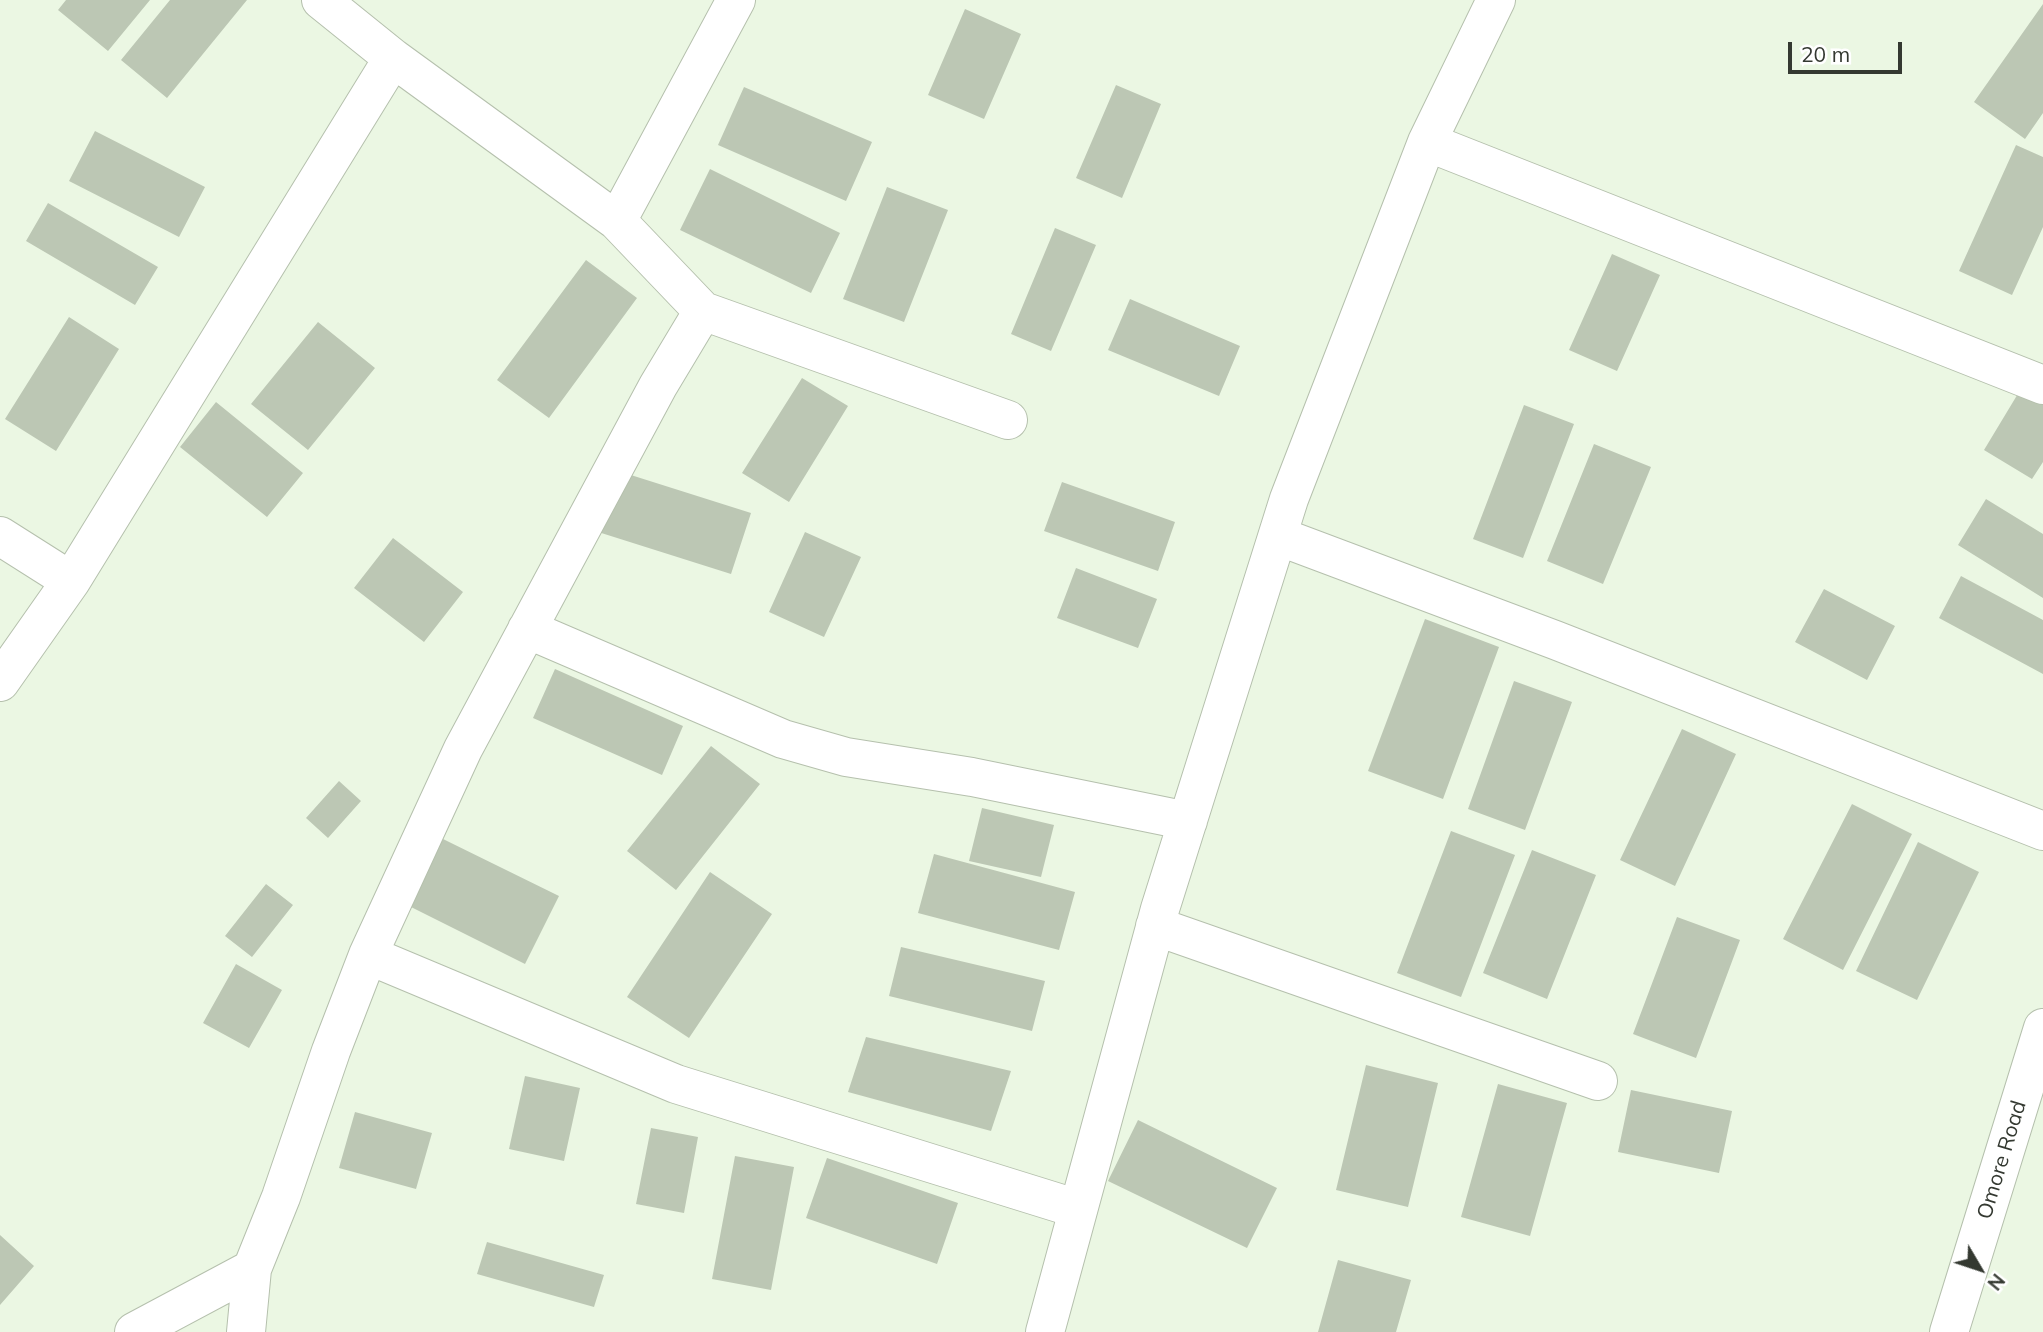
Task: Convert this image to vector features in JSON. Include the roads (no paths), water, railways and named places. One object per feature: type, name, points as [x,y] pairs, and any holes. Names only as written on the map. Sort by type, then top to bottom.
[{"type":"street","points":[[321,0],[393,58],[617,221],[703,311],[1008,420]]},
{"type":"street","points":[[617,221],[736,0]]},
{"type":"street","points":[[1052,1329],[1078,1209],[1156,926],[1289,499],[1427,142],[1496,0]]},
{"type":"street","points":[[0,682],[71,581],[393,58]]},
{"type":"street","points":[[1427,142],[2043,385]]},
{"type":"street","points":[[246,1332],[252,1269],[281,1197],[331,1051],[368,955],[463,749],[658,386],[703,311]]},
{"type":"street","points":[[0,536],[71,581]]},
{"type":"street","points":[[1278,536],[1555,640],[2043,831]]},
{"type":"street","points":[[527,629],[783,739],[846,757],[972,777],[1188,821]]},
{"type":"street","points":[[1156,926],[1598,1081]]},
{"type":"street","points":[[368,955],[676,1084],[1078,1209]]},
{"type":"street","name":"Omore Road","points":[[1949,1332],[2043,1028]]},
{"type":"street","points":[[134,1332],[252,1269]]}]
